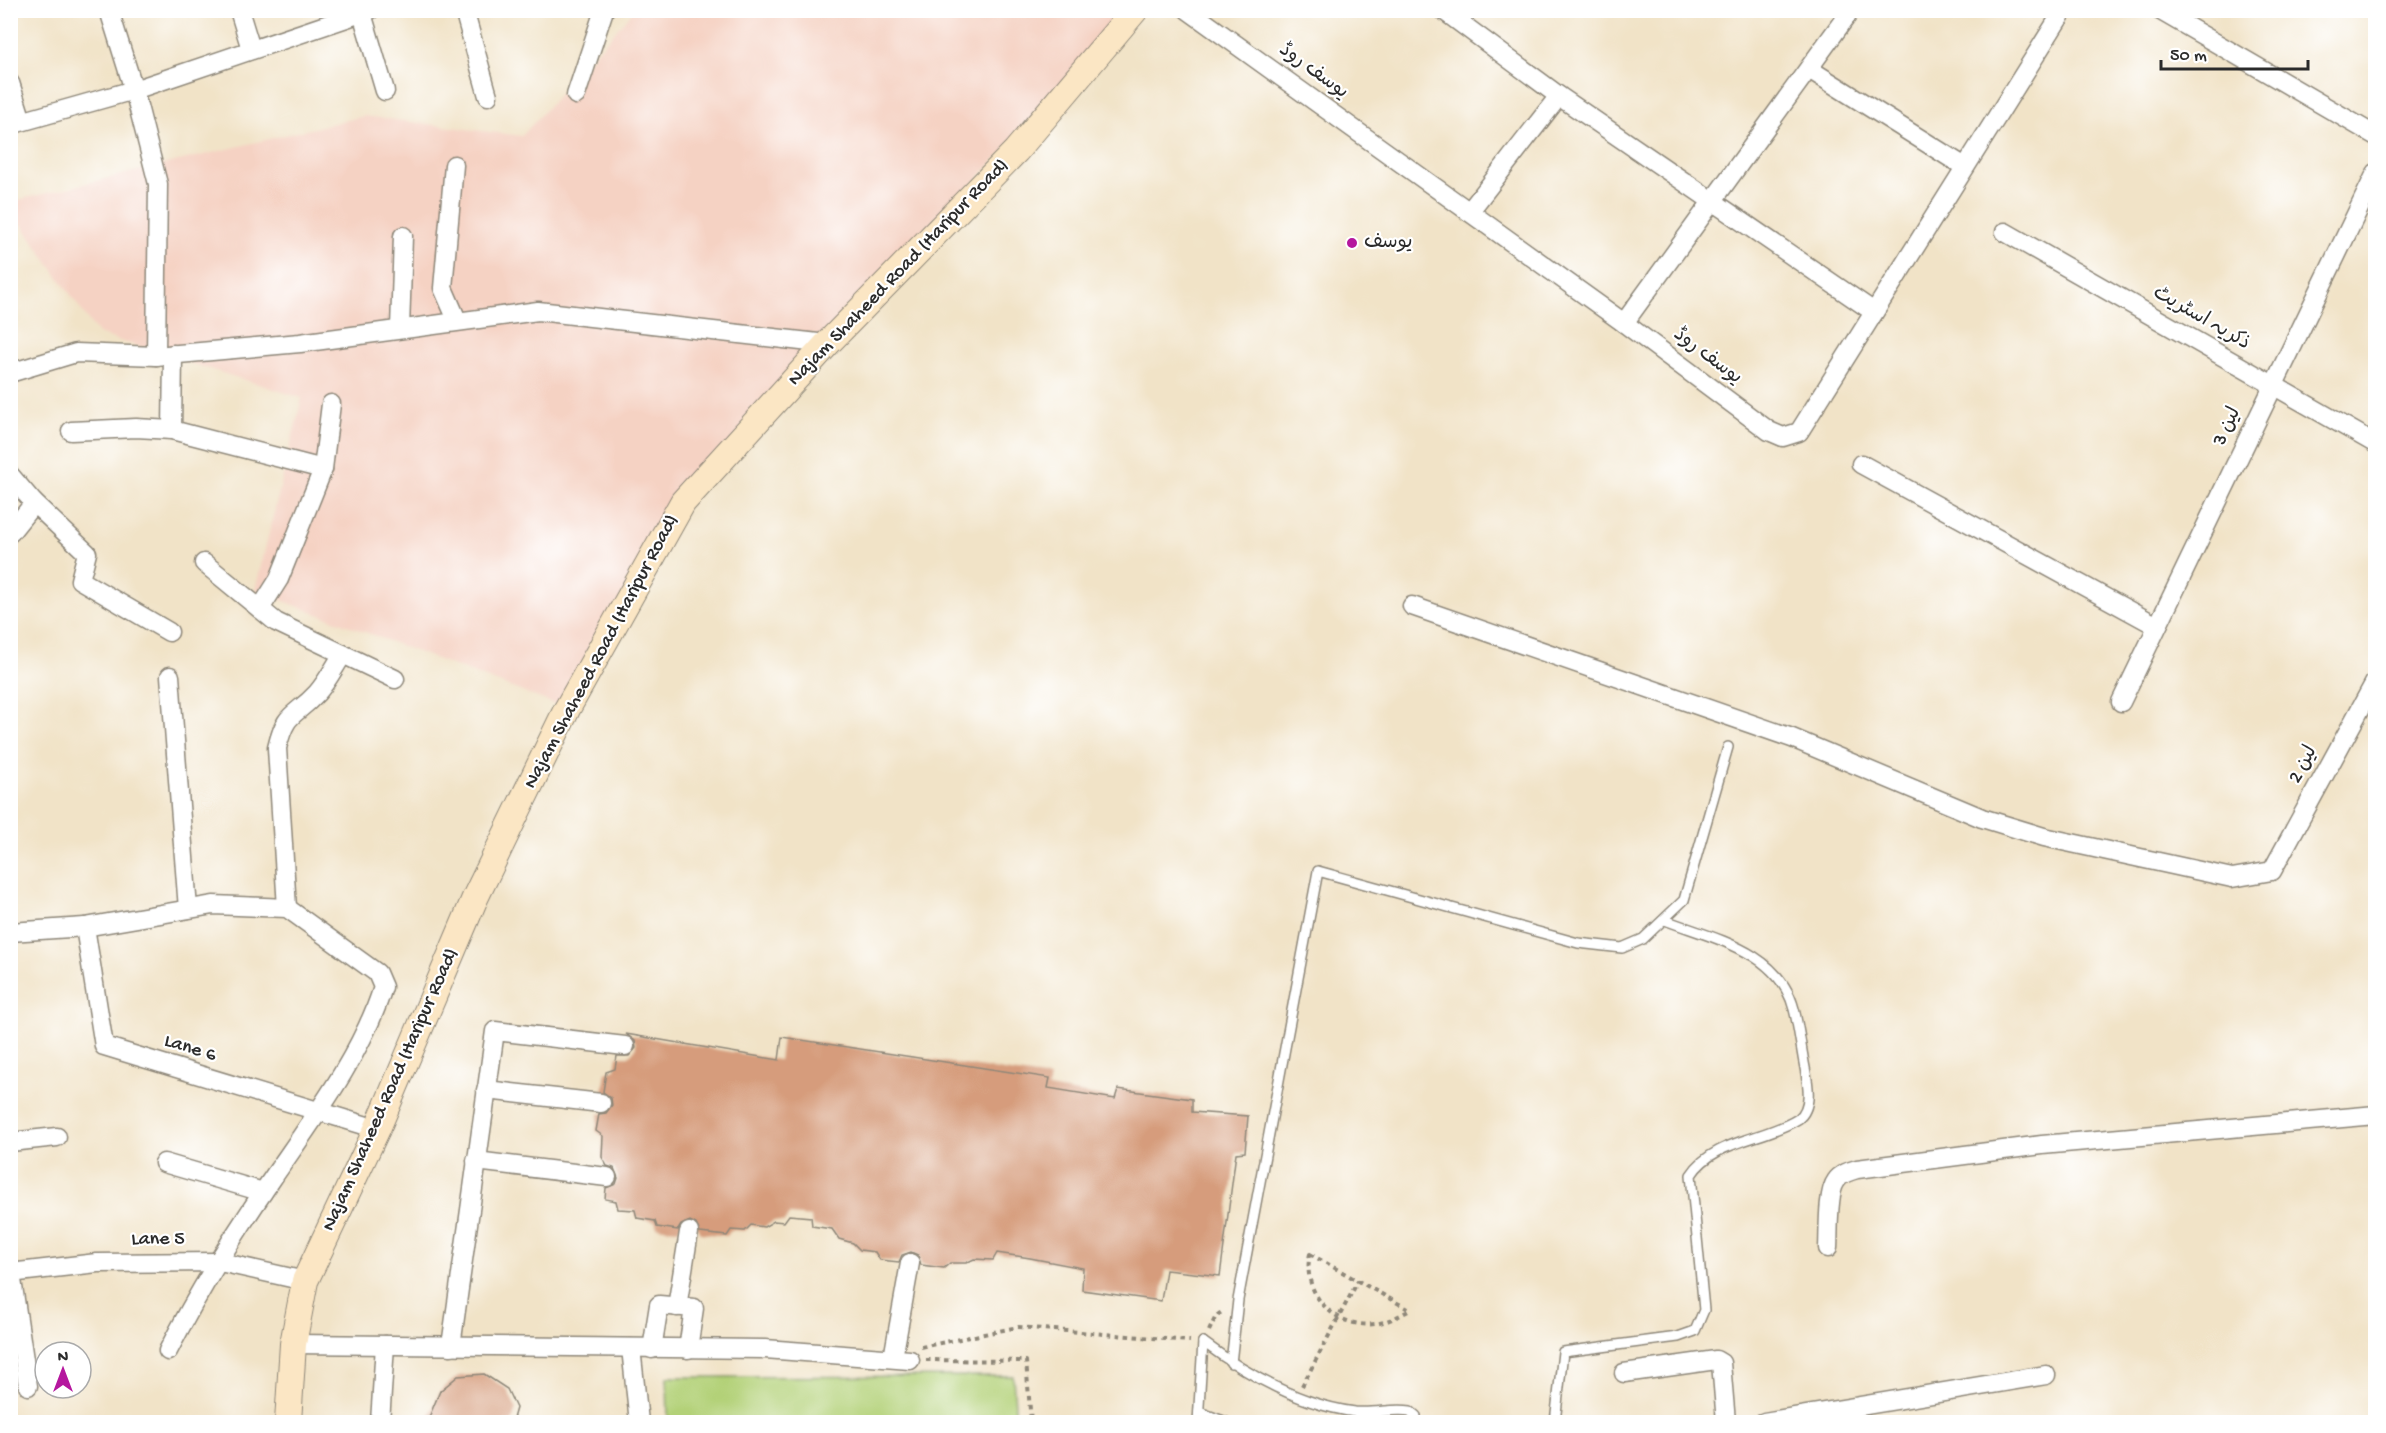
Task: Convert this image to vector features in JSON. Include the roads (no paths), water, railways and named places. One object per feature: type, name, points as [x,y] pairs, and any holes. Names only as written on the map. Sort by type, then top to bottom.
[{"type":"main road","name":"Najam Shaheed Road (Haripur Road)","points":[[288,1422],[293,1344],[305,1281],[377,1130],[475,898],[567,709],[632,597],[654,552],[683,502],[827,344],[1016,151],[1135,10]]},
{"type":"street","points":[[109,10],[134,90],[158,184],[165,355],[172,430]]},
{"type":"street","points":[[239,10],[251,48]]},
{"type":"street","points":[[464,10],[488,96]]},
{"type":"street","points":[[576,95],[604,10]]},
{"type":"street","name":"یوسف روڈ","points":[[1188,10],[1624,323],[1769,431],[1783,436],[1799,432],[2064,10]]},
{"type":"street","points":[[1443,10],[1559,96],[1874,312]]},
{"type":"street","points":[[1624,323],[1851,10]]},
{"type":"street","points":[[2159,10],[2376,136]]},
{"type":"street","points":[[10,83],[16,123],[134,90],[364,11],[385,91]]},
{"type":"street","points":[[1809,69],[1965,167]]},
{"type":"street","points":[[1469,212],[1559,96]]},
{"type":"street","points":[[454,165],[443,288],[457,320]]},
{"type":"street","name":"لین 3","points":[[2121,702],[2376,173]]},
{"type":"street","name":"ذکریہ اسٹریٹ","points":[[2005,232],[2376,444]]},
{"type":"street","points":[[399,329],[403,236]]},
{"type":"street","points":[[10,373],[76,353],[165,355],[300,343],[457,320],[538,311],[827,344]]},
{"type":"street","points":[[260,609],[279,579],[323,470],[331,404]]},
{"type":"street","points":[[71,431],[136,428],[172,430],[323,470]]},
{"type":"street","points":[[1861,464],[2157,626]]},
{"type":"street","points":[[10,475],[34,503],[87,553],[80,580],[169,632]]},
{"type":"street","points":[[10,533],[34,503]]},
{"type":"street","points":[[204,563],[276,622],[395,679]]},
{"type":"street","name":"لین 2","points":[[1412,606],[1792,738],[1982,818],[2044,837],[2232,878],[2272,871],[2376,680]]},
{"type":"street","points":[[287,908],[277,748],[282,726],[297,708],[317,693],[343,654]]},
{"type":"street","points":[[170,676],[188,909]]},
{"type":"street","points":[[10,933],[85,927],[213,905],[287,908],[377,973],[383,987],[375,1013],[318,1112],[263,1192],[188,1313],[168,1350]]},
{"type":"street","name":"Lane 6","points":[[85,927],[104,1046],[377,1130]]},
{"type":"street","points":[[451,1346],[495,1031],[625,1046]]},
{"type":"street","points":[[486,1090],[601,1103]]},
{"type":"street","points":[[1828,1248],[1835,1181],[1857,1169],[2042,1145],[2376,1114]]},
{"type":"street","points":[[10,1142],[57,1137]]},
{"type":"street","points":[[476,1161],[607,1177]]},
{"type":"street","points":[[164,1163],[263,1192]]},
{"type":"street","points":[[677,1307],[689,1232]]},
{"type":"street","name":"Lane 5","points":[[11,1273],[97,1263],[220,1262],[305,1281]]},
{"type":"street","points":[[293,1344],[765,1349],[902,1359],[910,1263]]},
{"type":"street","points":[[11,1273],[28,1386]]},
{"type":"street","points":[[652,1348],[659,1305],[694,1308],[688,1349]]},
{"type":"street","points":[[380,1422],[385,1345]]},
{"type":"street","points":[[631,1348],[639,1422]]},
{"type":"street","points":[[1624,1373],[1716,1360],[1721,1363],[1724,1372],[1726,1422]]},
{"type":"street","points":[[1764,1422],[2046,1375]]},
{"type":"lane","points":[[1231,1363],[1238,1300],[1318,871],[1578,943],[1606,948],[1622,948],[1644,939],[1684,900],[1728,747]]},
{"type":"lane","points":[[1555,1422],[1563,1352],[1678,1337],[1695,1331],[1704,1310],[1691,1175],[1698,1164],[1725,1148],[1799,1118],[1808,1105],[1808,1083],[1794,1008],[1784,984],[1765,963],[1742,949],[1665,920]]},
{"type":"lane","points":[[1198,1422],[1203,1342],[1231,1363],[1297,1395],[1352,1412],[1379,1414],[1410,1411],[1416,1416],[1416,1422]]},
{"type":"lane","points":[[1199,1412],[1226,1422]]},
{"type":"place","name":"یوسف","points":[[1352,243]]}]
